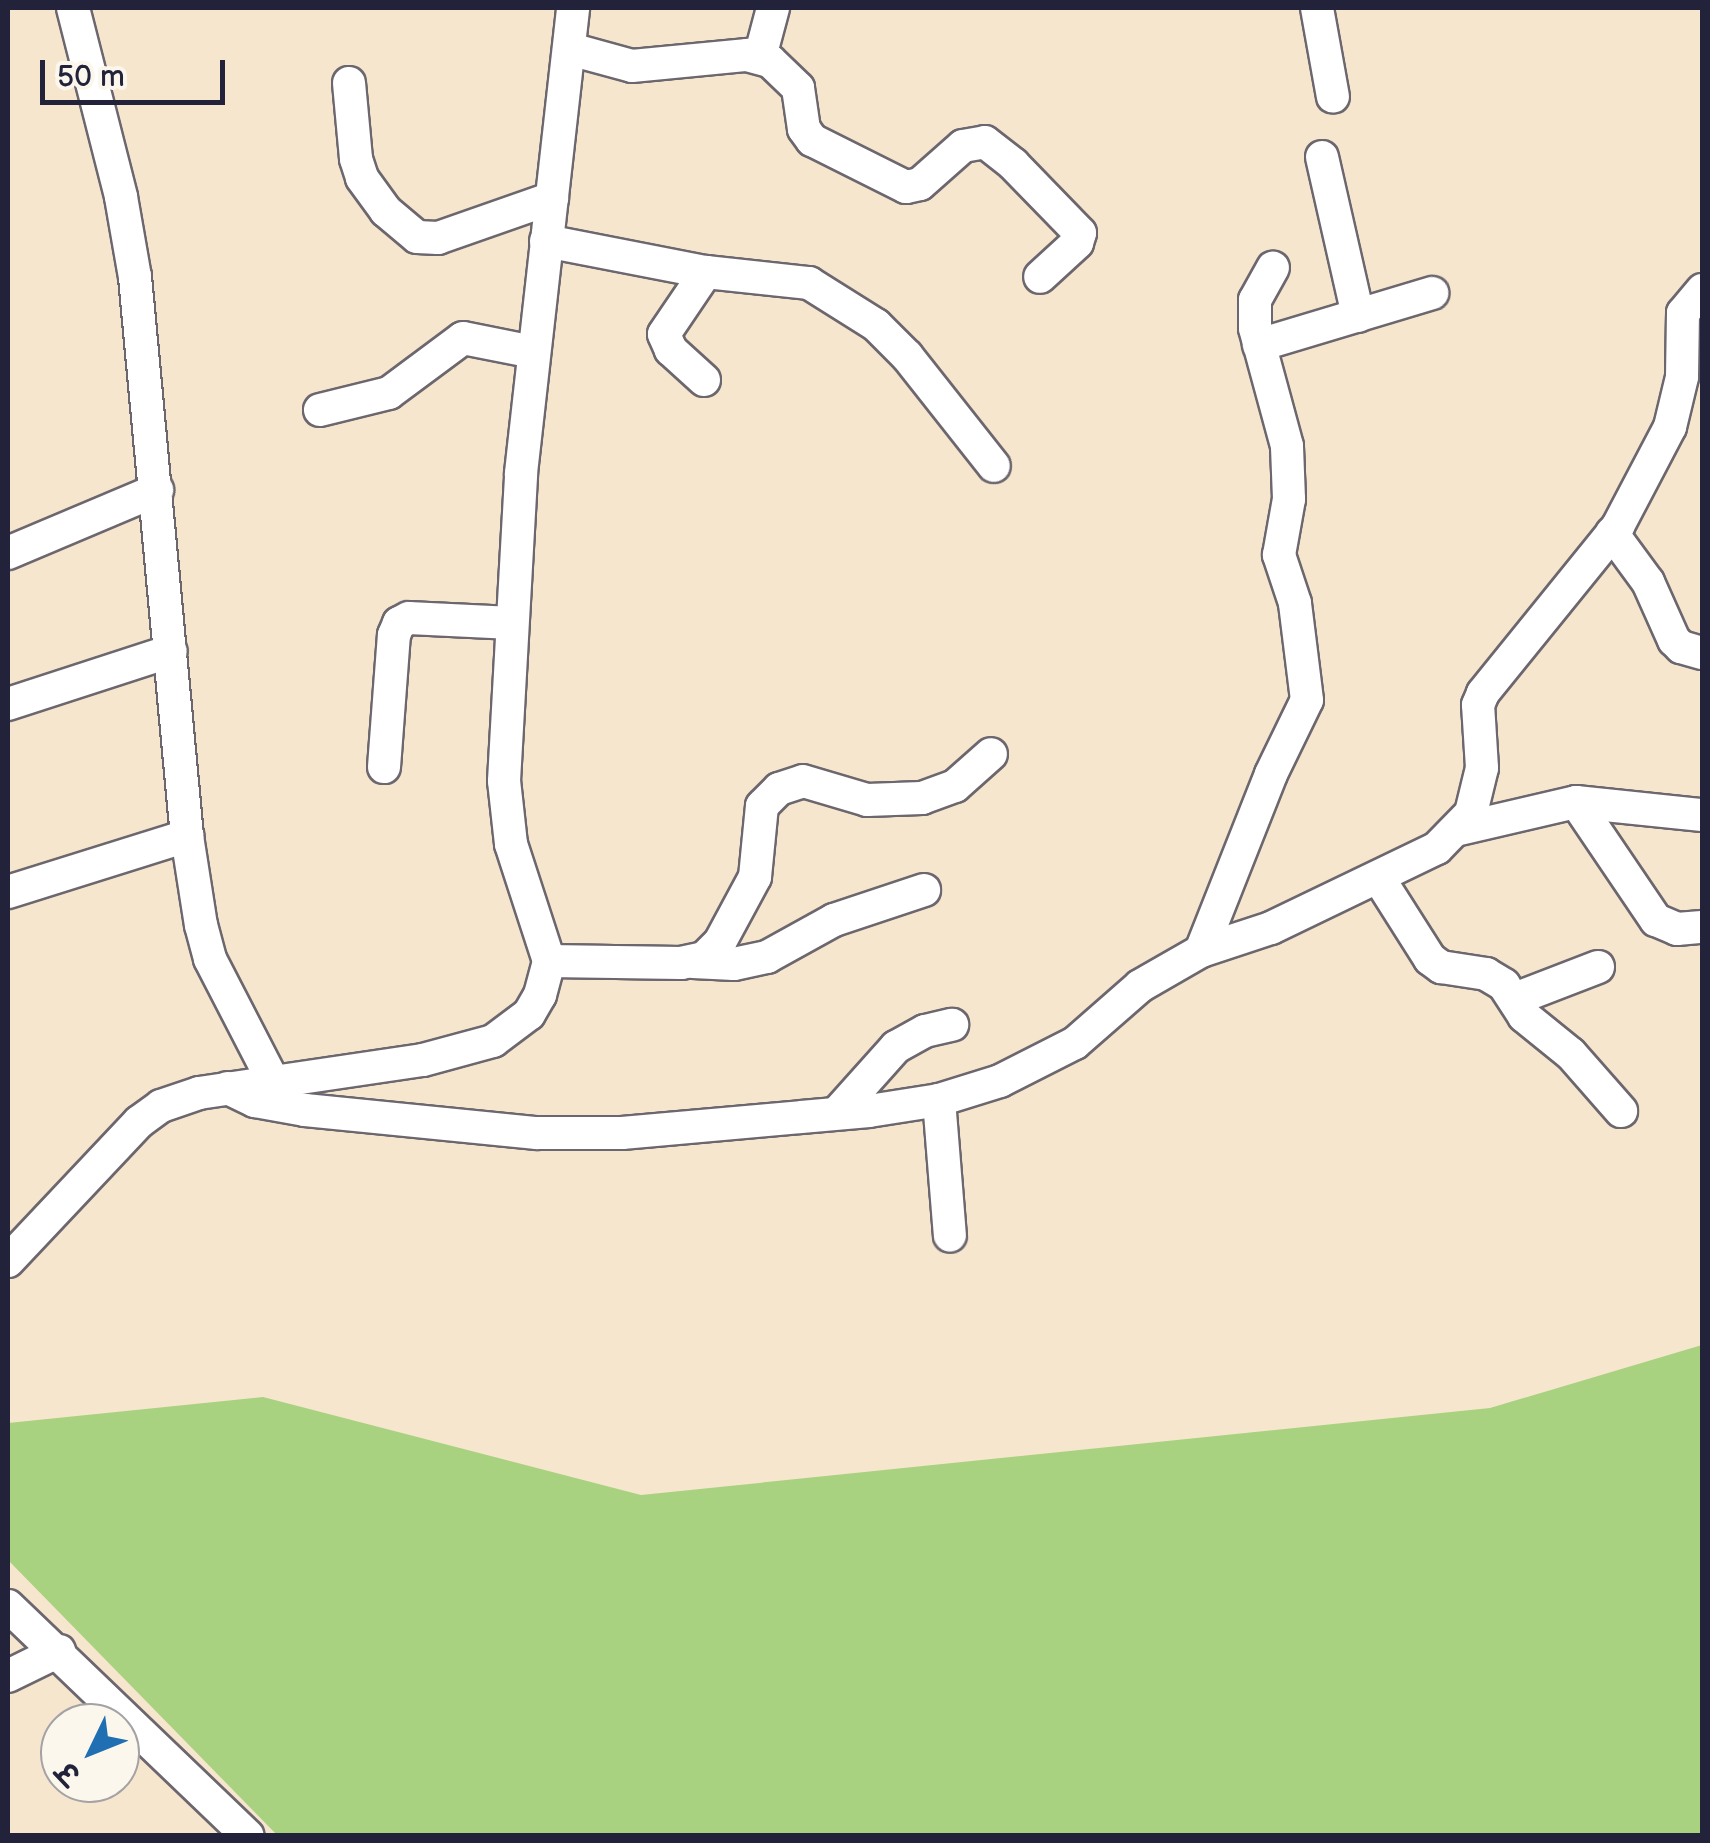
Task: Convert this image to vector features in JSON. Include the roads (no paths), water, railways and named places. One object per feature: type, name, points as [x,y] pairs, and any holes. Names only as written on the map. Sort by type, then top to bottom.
[{"type":"street","points":[[73,8],[121,197],[136,277],[187,836],[210,959],[273,1081]]},
{"type":"street","points":[[8,1261],[150,1112],[178,1098],[423,1060],[494,1041],[528,1014],[546,982],[549,961],[506,817],[512,623],[534,352],[573,8]]},
{"type":"street","points":[[760,57],[773,8]]},
{"type":"street","points":[[1317,8],[1333,96]]},
{"type":"street","points":[[570,49],[632,66],[760,57],[784,72],[798,88],[804,129],[812,140],[906,188],[920,184],[971,142],[994,148],[1080,233],[1077,243],[1040,277]]},
{"type":"street","points":[[349,83],[356,159],[362,178],[386,211],[417,237],[438,238],[552,198]]},
{"type":"street","points":[[1322,157],[1358,316]]},
{"type":"street","points":[[546,241],[706,272],[809,283],[876,325],[907,356],[994,466]]},
{"type":"street","points":[[1201,951],[1271,774],[1306,700],[1295,603],[1279,555],[1289,499],[1287,446],[1259,345],[1255,300],[1272,268]]},
{"type":"street","points":[[704,380],[671,350],[664,334],[706,272]]},
{"type":"street","points":[[228,1088],[256,1101],[304,1110],[537,1133],[622,1133],[939,1100],[1000,1082],[1076,1043],[1140,986],[1201,951],[1271,928],[1437,848],[1460,829],[1471,813],[1482,768],[1478,705],[1483,692],[1612,534],[1670,428],[1682,376],[1683,313],[1702,290]]},
{"type":"street","points":[[1259,345],[1432,294]]},
{"type":"street","points":[[320,410],[389,392],[464,338],[534,352]]},
{"type":"street","points":[[1670,428],[1702,433]]},
{"type":"street","points":[[8,553],[157,490]]},
{"type":"street","points":[[1612,534],[1648,582],[1674,640],[1680,647],[1702,654]]},
{"type":"street","points":[[384,768],[394,635],[399,623],[410,618],[512,623]]},
{"type":"street","points":[[8,704],[170,651]]},
{"type":"street","points":[[693,962],[720,942],[755,877],[762,806],[778,789],[803,780],[867,800],[905,801],[955,786],[991,754]]},
{"type":"street","points":[[1460,829],[1576,802],[1702,815]]},
{"type":"street","points":[[1576,802],[1656,920],[1677,929],[1702,927]]},
{"type":"street","points":[[9,886],[187,836]]},
{"type":"street","points":[[1378,876],[1430,959],[1442,967],[1496,979],[1524,1016],[1572,1054],[1621,1111]]},
{"type":"street","points":[[549,961],[734,964],[767,957],[834,920],[924,890]]},
{"type":"street","points":[[1514,999],[1598,967]]},
{"type":"street","points":[[837,1113],[896,1047],[926,1031],[952,1024]]},
{"type":"street","points":[[939,1100],[950,1236]]},
{"type":"street","points":[[8,1606],[248,1836]]},
{"type":"street","points":[[8,1676],[59,1651]]}]
